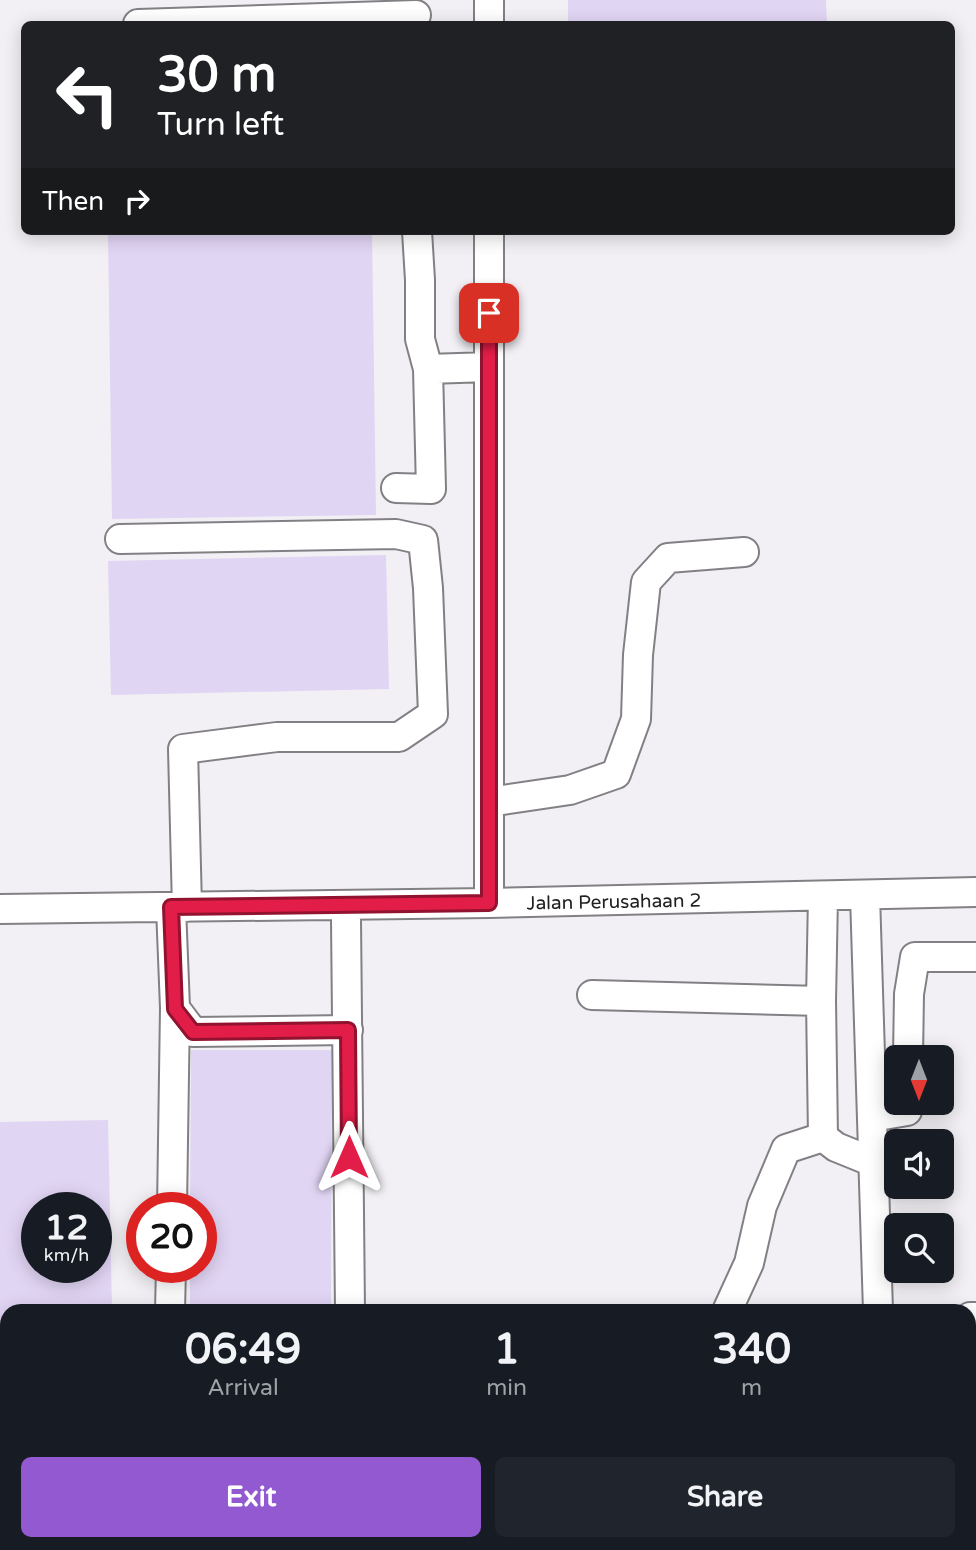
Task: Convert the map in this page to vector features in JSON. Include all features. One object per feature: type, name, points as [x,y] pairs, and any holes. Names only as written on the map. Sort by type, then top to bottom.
[{"type":"street","points":[[489,0],[489,21]]},
{"type":"street","points":[[214,21],[416,13]]},
{"type":"street","points":[[396,488],[431,489],[428,369],[420,339],[417,235]]},
{"type":"street","points":[[489,235],[489,903]]},
{"type":"street","points":[[428,369],[489,367]]},
{"type":"street","points":[[120,539],[396,534],[423,540],[428,588],[433,714],[399,737],[277,737],[184,749],[172,1192]]},
{"type":"street","points":[[489,802],[570,790],[617,774],[636,719],[638,655],[646,582],[668,558],[744,552]]},
{"type":"street","name":"Jalan Perusahaan 2","points":[[0,909],[489,903],[976,892]]},
{"type":"street","points":[[865,895],[878,1304]]},
{"type":"street","points":[[824,896],[821,1001],[824,1137],[836,1147],[873,1162]]},
{"type":"street","points":[[346,920],[350,1304]]},
{"type":"street","points":[[908,1045],[909,994],[915,957],[976,957]]},
{"type":"street","points":[[592,995],[821,1001]]},
{"type":"street","points":[[175,1009],[193,1032],[348,1030]]},
{"type":"street","points":[[872,1117],[884,1115]]},
{"type":"street","points":[[730,1304],[749,1263],[762,1206],[786,1149],[824,1137]]},
{"type":"street","points":[[170,1304],[171,1283]]},
{"type":"building","points":[[568,0],[826,0],[827,21],[568,21]]},
{"type":"building","points":[[108,235],[372,235],[376,515],[112,519]]},
{"type":"building","points":[[386,555],[389,689],[111,695],[108,561]]},
{"type":"building","points":[[191,1050],[332,1050],[331,1304],[190,1304],[190,1283],[217,1283],[217,1192],[190,1192]]},
{"type":"building","points":[[108,1120],[110,1192],[21,1192],[21,1283],[111,1283],[112,1304],[0,1304],[0,1122]]},
{"type":"route","points":[[349,1157],[348,1030],[193,1032],[175,1009],[171,907],[489,903],[489,313]]}]
